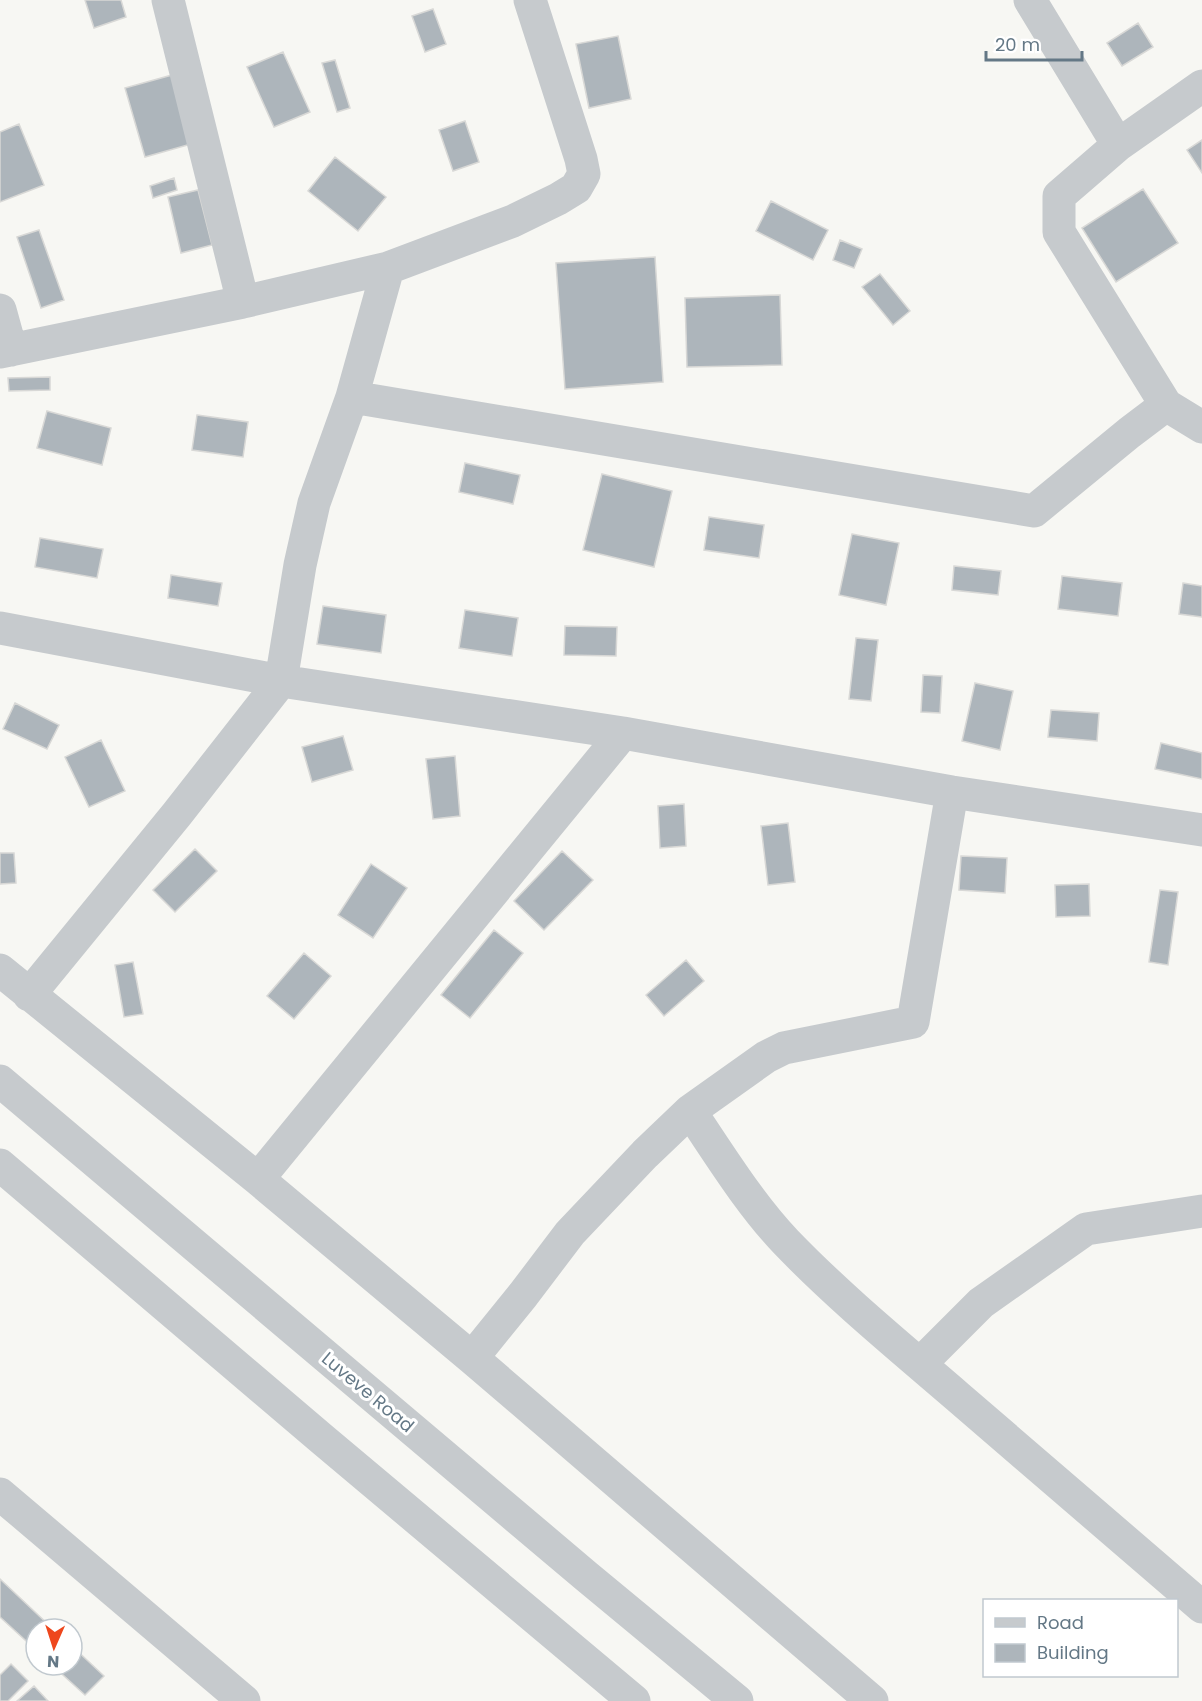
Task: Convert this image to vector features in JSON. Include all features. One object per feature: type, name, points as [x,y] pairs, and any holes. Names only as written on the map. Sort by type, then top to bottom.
[{"type":"street","points":[[168,0],[243,302]]},
{"type":"street","points":[[0,310],[6,351],[127,327],[387,268],[513,221],[558,199],[576,188],[584,174],[569,118],[530,0]]},
{"type":"street","points":[[1030,0],[1118,145]]},
{"type":"street","points":[[1202,86],[1118,145],[1059,196],[1059,232],[1166,405],[1202,427]]},
{"type":"street","points":[[29,995],[177,814],[281,681],[300,565],[314,503],[352,397],[387,268]]},
{"type":"street","points":[[352,397],[1034,511],[1166,405]]},
{"type":"street","points":[[0,628],[281,681],[623,733],[951,792],[1202,831]]},
{"type":"street","points":[[258,1179],[623,733]]},
{"type":"street","points":[[472,1358],[570,1233],[690,1110],[766,1057],[784,1048],[913,1022],[951,792]]},
{"type":"street","points":[[0,970],[258,1179],[472,1358],[872,1701]]},
{"type":"street","name":"Luveve Road","points":[[0,1081],[737,1701]]},
{"type":"street","points":[[690,1110],[743,1188],[785,1241],[920,1364],[1202,1607]]},
{"type":"street","points":[[0,1165],[313,1432],[634,1701]]},
{"type":"street","points":[[920,1364],[981,1303],[1086,1229],[1202,1211]]},
{"type":"street","points":[[0,1494],[244,1701]]},
{"type":"building","points":[[85,0],[121,0],[126,17],[94,28]]},
{"type":"building","points":[[433,9],[446,44],[425,52],[412,16]]},
{"type":"building","points":[[1138,23],[1153,47],[1122,66],[1107,43]]},
{"type":"building","points":[[618,36],[631,99],[589,108],[576,44]]},
{"type":"building","points":[[283,52],[310,112],[274,127],[247,67]]},
{"type":"building","points":[[335,60],[350,108],[337,112],[322,63]]},
{"type":"building","points":[[172,75],[191,144],[145,157],[125,88]]},
{"type":"building","points":[[465,121],[479,162],[453,171],[439,130]]},
{"type":"building","points":[[19,124],[44,185],[0,202],[0,132]]},
{"type":"building","points":[[1202,140],[1202,173],[1187,150]]},
{"type":"building","points":[[335,157],[386,197],[358,231],[308,191]]},
{"type":"building","points":[[174,178],[177,190],[153,198],[150,186]]},
{"type":"building","points":[[1143,189],[1178,243],[1116,282],[1082,228]]},
{"type":"building","points":[[198,190],[212,245],[181,253],[168,197]]},
{"type":"building","points":[[771,201],[828,230],[813,260],[756,231]]},
{"type":"building","points":[[39,230],[64,300],[41,308],[17,237]]},
{"type":"building","points":[[840,240],[862,249],[854,268],[833,260]]},
{"type":"building","points":[[655,257],[663,382],[565,389],[556,263]]},
{"type":"building","points":[[880,274],[910,311],[893,325],[862,287]]},
{"type":"building","points":[[780,295],[782,365],[687,367],[685,298]]},
{"type":"building","points":[[50,377],[50,390],[9,391],[8,378]]},
{"type":"building","points":[[47,411],[111,428],[102,465],[37,448]]},
{"type":"building","points":[[197,415],[248,422],[243,457],[192,450]]},
{"type":"building","points":[[465,463],[520,475],[513,504],[459,492]]},
{"type":"building","points":[[602,474],[672,491],[654,567],[583,550]]},
{"type":"building","points":[[709,517],[764,525],[759,558],[704,550]]},
{"type":"building","points":[[852,534],[899,543],[886,605],[839,595]]},
{"type":"building","points":[[40,538],[103,549],[97,578],[35,567]]},
{"type":"building","points":[[954,566],[1001,571],[998,595],[952,590]]},
{"type":"building","points":[[171,575],[222,583],[218,606],[168,598]]},
{"type":"building","points":[[1062,576],[1122,583],[1118,616],[1058,609]]},
{"type":"building","points":[[1183,583],[1202,586],[1202,617],[1179,614]]},
{"type":"building","points":[[323,606],[386,615],[381,653],[317,644]]},
{"type":"building","points":[[465,610],[518,618],[512,656],[459,648]]},
{"type":"building","points":[[565,626],[617,627],[616,656],[564,655]]},
{"type":"building","points":[[856,638],[878,640],[871,701],[849,699]]},
{"type":"building","points":[[923,675],[942,676],[940,713],[921,712]]},
{"type":"building","points":[[975,683],[1013,691],[1000,750],[962,741]]},
{"type":"building","points":[[15,703],[59,725],[47,749],[3,729]]},
{"type":"building","points":[[1051,710],[1099,713],[1097,741],[1048,737]]},
{"type":"building","points":[[343,736],[353,770],[312,782],[302,747]]},
{"type":"building","points":[[101,740],[125,791],[89,807],[65,757]]},
{"type":"building","points":[[1161,743],[1202,753],[1202,779],[1155,769]]},
{"type":"building","points":[[455,756],[460,816],[433,819],[426,759]]},
{"type":"building","points":[[684,804],[686,846],[660,848],[658,806]]},
{"type":"building","points":[[788,823],[795,882],[768,885],[761,826]]},
{"type":"building","points":[[195,849],[217,871],[175,912],[153,890]]},
{"type":"building","points":[[562,851],[593,880],[544,930],[514,901]]},
{"type":"building","points":[[0,853],[14,853],[16,883],[0,884]]},
{"type":"building","points":[[961,856],[1007,858],[1005,893],[959,890]]},
{"type":"building","points":[[371,864],[407,888],[373,938],[338,915]]},
{"type":"building","points":[[1089,884],[1090,916],[1056,917],[1055,885]]},
{"type":"building","points":[[1160,890],[1178,892],[1168,965],[1149,962]]},
{"type":"building","points":[[494,930],[523,953],[470,1018],[441,995]]},
{"type":"building","points":[[304,953],[331,976],[294,1019],[267,996]]},
{"type":"building","points":[[686,960],[704,981],[664,1016],[646,995]]},
{"type":"building","points":[[133,962],[143,1014],[124,1017],[115,965]]},
{"type":"building","points":[[0,1579],[40,1617],[24,1617],[24,1639],[0,1617]]},
{"type":"building","points":[[84,1657],[104,1676],[85,1695],[65,1677],[84,1677]]},
{"type":"building","points":[[11,1664],[28,1681],[8,1701],[0,1701],[0,1675]]},
{"type":"building","points":[[34,1686],[48,1701],[17,1701]]}]
